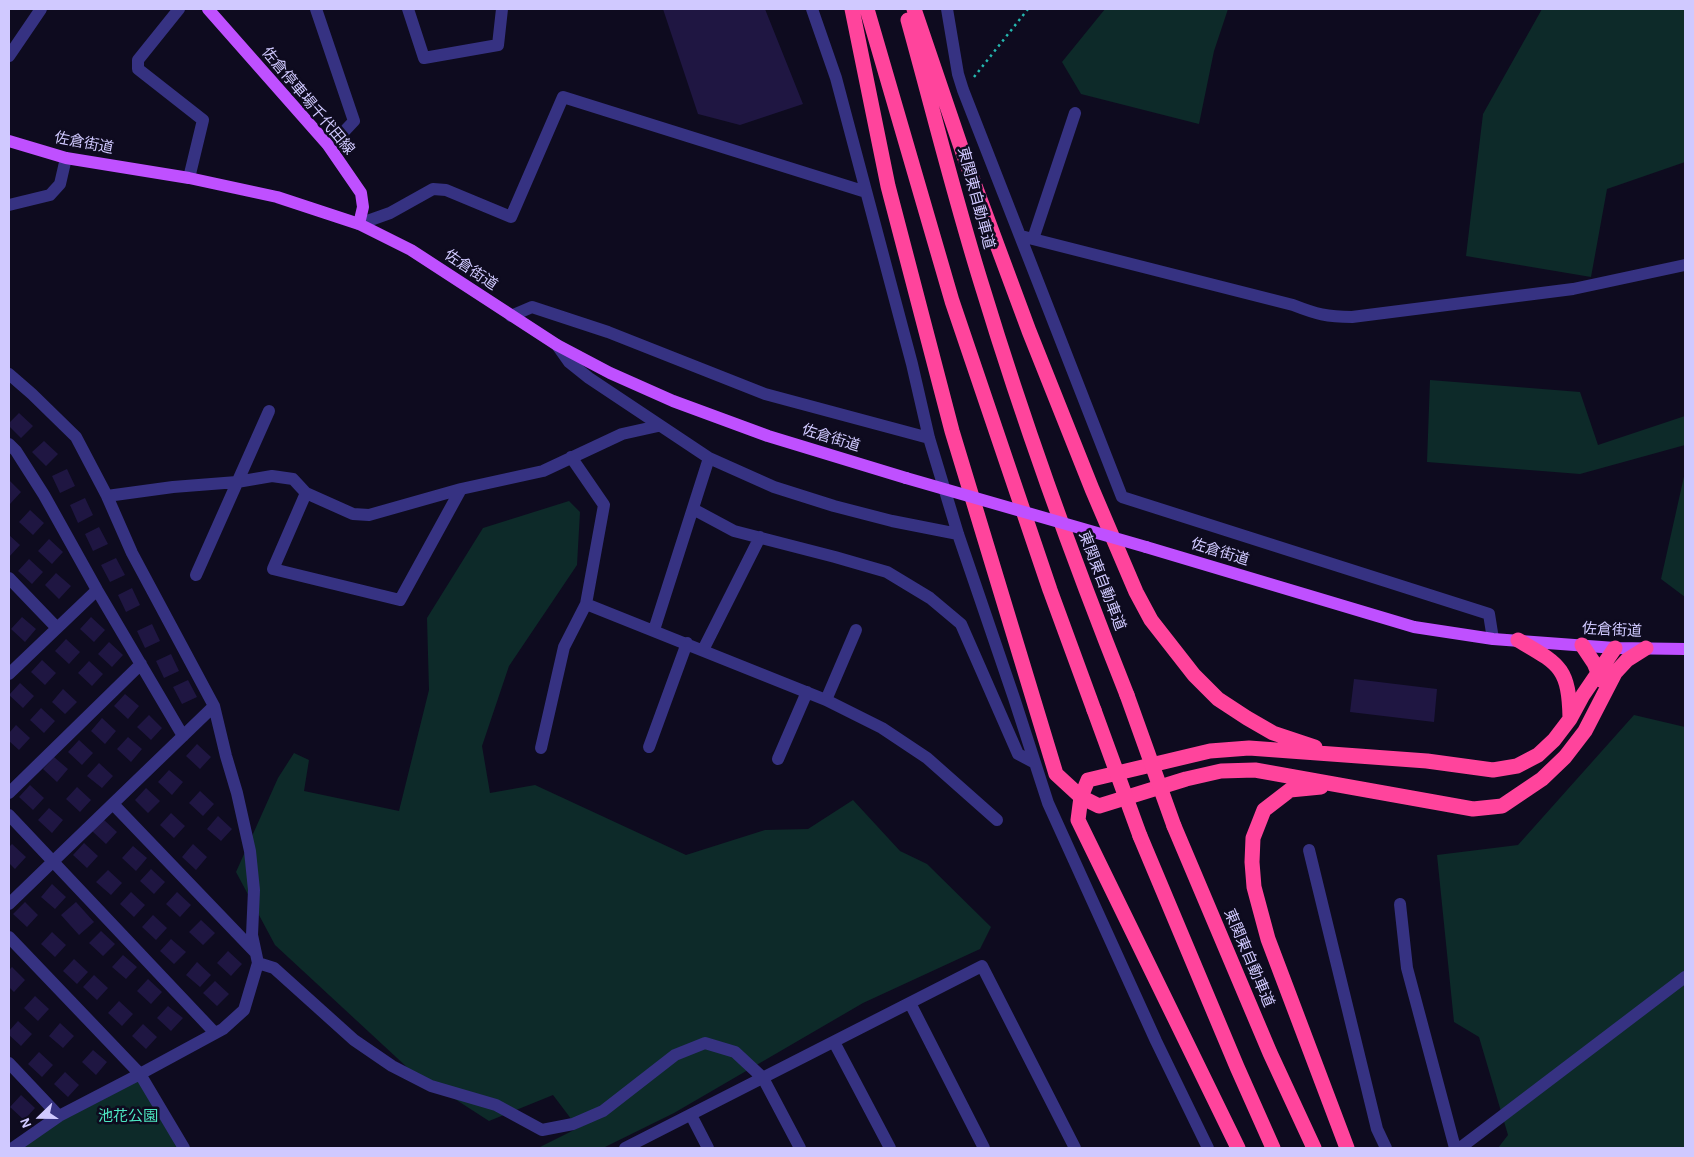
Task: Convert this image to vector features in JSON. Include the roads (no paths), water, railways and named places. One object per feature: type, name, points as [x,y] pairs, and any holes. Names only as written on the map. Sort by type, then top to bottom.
[{"type":"highway","points":[[852,9],[888,186],[955,440],[1056,774],[1081,797],[1099,806],[1186,779],[1221,771],[1255,770],[1473,810],[1502,806],[1542,779],[1566,757],[1585,731],[1615,674],[1627,660],[1646,648]]},
{"type":"highway","points":[[867,9],[952,301],[1050,590],[1140,836],[1273,1148]]},
{"type":"highway","name":"東関東自動車道","points":[[905,9],[982,288],[1081,580],[1127,696],[1174,826],[1270,1053],[1314,1148]]},
{"type":"highway","points":[[914,9],[964,156],[1029,331],[1136,592],[1151,620],[1188,668],[1218,699],[1274,733],[1334,754]]},
{"type":"highway","points":[[1518,640],[1550,660],[1564,676],[1570,694],[1570,719]]},
{"type":"highway","points":[[1582,645],[1594,663],[1601,679],[1602,698]]},
{"type":"highway","points":[[1238,1148],[1078,820],[1081,797],[1088,780],[1210,751],[1249,748],[1427,761],[1493,770],[1517,766],[1538,755],[1554,740],[1570,719],[1583,695],[1615,648]]},
{"type":"highway","points":[[1337,785],[1290,790],[1264,810],[1253,838],[1252,862],[1254,887],[1268,939],[1347,1148]]},
{"type":"main road","name":"佐倉停車場千代田線","points":[[208,9],[328,146],[361,193],[364,207],[359,224]]},
{"type":"main road","name":"佐倉街道","points":[[9,141],[66,158],[189,178],[277,197],[359,224],[411,250],[557,345],[610,374],[673,401],[768,436],[906,478],[1414,627],[1493,639],[1615,648],[1685,649]]},
{"type":"street","points":[[9,56],[41,9]]},
{"type":"street","points":[[179,9],[138,60],[138,69],[203,120],[189,178]]},
{"type":"street","points":[[316,9],[354,121],[328,146]]},
{"type":"street","points":[[408,9],[424,58],[498,45],[502,9]]},
{"type":"street","points":[[812,9],[836,78],[912,364],[929,438],[958,534],[1048,803],[1156,1041],[1208,1148]]},
{"type":"street","points":[[947,9],[958,74],[963,90],[1122,497],[1489,614],[1493,639]]},
{"type":"street","points":[[359,224],[390,213],[433,189],[446,190],[511,217],[563,97],[866,192]]},
{"type":"street","points":[[1034,239],[1075,112]]},
{"type":"street","points":[[9,205],[50,194],[60,184],[66,158]]},
{"type":"street","points":[[1021,236],[1293,305],[1320,315],[1338,317],[1352,317],[1573,289],[1685,265]]},
{"type":"street","points":[[511,316],[532,308],[608,332],[765,394],[929,438]]},
{"type":"street","points":[[557,345],[569,362],[588,378],[709,458],[774,487],[834,506],[892,522],[958,534]]},
{"type":"street","points":[[9,374],[76,437],[107,496],[132,553],[214,706],[250,851],[254,890],[252,935],[257,958],[255,978],[244,1010],[223,1028],[59,1116],[12,1148]]},
{"type":"street","points":[[196,574],[269,412]]},
{"type":"street","points":[[107,496],[173,487],[237,482],[272,476],[293,480],[306,493],[353,514],[369,515],[461,489],[544,471],[622,434],[658,426]]},
{"type":"street","points":[[9,444],[16,451],[44,494],[97,590],[184,736]]},
{"type":"street","points":[[541,748],[564,647],[586,604],[604,505],[571,457]]},
{"type":"street","points":[[654,630],[709,458]]},
{"type":"street","points":[[306,493],[273,569],[400,600],[461,489]]},
{"type":"street","points":[[694,508],[734,531],[887,572],[930,598],[961,624],[1018,754],[1035,763]]},
{"type":"street","points":[[703,650],[760,537]]},
{"type":"street","points":[[9,578],[57,628]]},
{"type":"street","points":[[9,674],[97,590]]},
{"type":"street","points":[[586,604],[807,692],[882,728],[927,758],[998,820]]},
{"type":"street","points":[[826,700],[856,630]]},
{"type":"street","points":[[649,747],[687,643]]},
{"type":"street","points":[[9,793],[141,664]]},
{"type":"street","points":[[778,759],[807,692]]},
{"type":"street","points":[[9,904],[214,706]]},
{"type":"street","points":[[113,804],[257,958],[274,968],[354,1040],[392,1066],[431,1086],[496,1105],[542,1130],[574,1124],[603,1111],[676,1055],[705,1043],[735,1052],[763,1078],[800,1148]]},
{"type":"street","points":[[9,815],[215,1033]]},
{"type":"street","points":[[1309,850],[1377,1129],[1386,1148]]},
{"type":"street","points":[[1400,904],[1407,968],[1455,1148]]},
{"type":"street","points":[[9,937],[140,1074],[184,1148]]},
{"type":"street","points":[[625,1148],[982,966],[1075,1148]]},
{"type":"street","points":[[1460,1148],[1685,977]]},
{"type":"street","points":[[910,1003],[984,1148]]},
{"type":"street","points":[[834,1042],[890,1148]]},
{"type":"street","points":[[9,1063],[59,1116]]},
{"type":"street","points":[[691,1115],[708,1148]]},
{"type":"park label","name":"池花公園","points":[[128,1116]]}]
